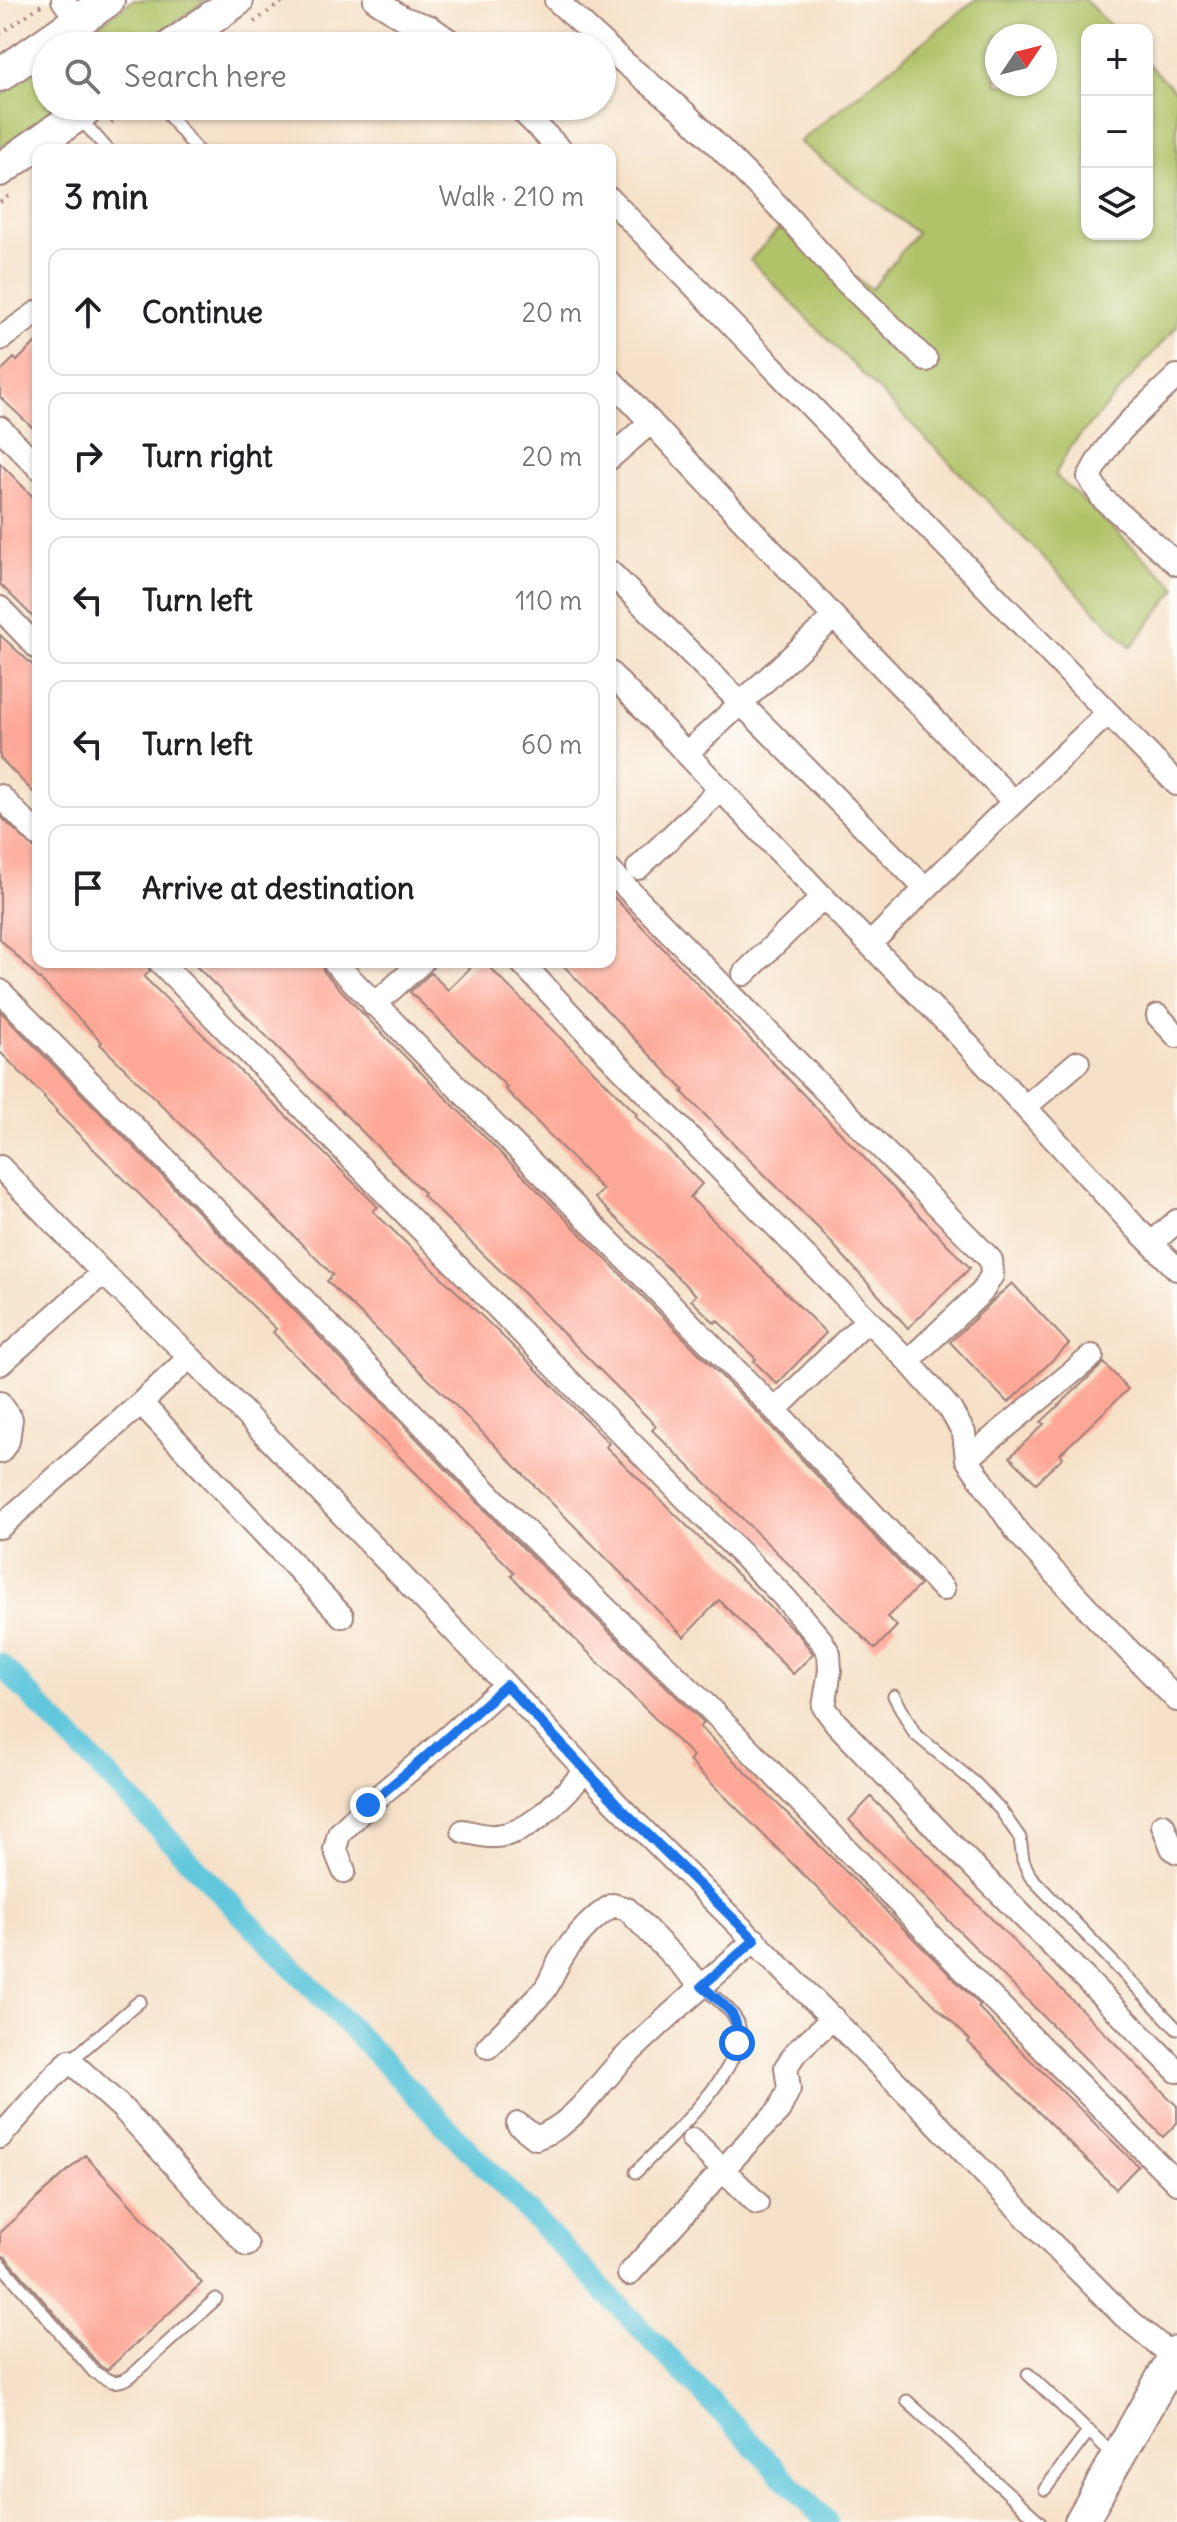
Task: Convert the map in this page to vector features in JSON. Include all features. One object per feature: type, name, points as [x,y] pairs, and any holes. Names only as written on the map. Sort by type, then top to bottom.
[{"type":"main road","points":[[47,32],[71,10],[108,0]]},
{"type":"main road","points":[[192,32],[237,0]]},
{"type":"main road","points":[[0,75],[32,46]]},
{"type":"main road","points":[[37,144],[70,120]]},
{"type":"main road","points":[[0,170],[32,147]]},
{"type":"main road","points":[[1081,2522],[1176,2355]]},
{"type":"street","points":[[375,0],[403,18],[437,32]]},
{"type":"street","points":[[556,0],[591,32]]},
{"type":"street","points":[[616,55],[684,112],[779,207],[843,279],[926,360]]},
{"type":"street","points":[[530,120],[553,144]]},
{"type":"street","points":[[616,205],[1177,784]]},
{"type":"street","points":[[0,339],[32,316]]},
{"type":"street","points":[[1177,376],[1122,428],[1089,477],[1102,498],[1177,564]]},
{"type":"street","points":[[616,385],[1014,802]]},
{"type":"street","points":[[616,453],[651,422]]},
{"type":"street","points":[[0,428],[32,461]]},
{"type":"street","points":[[616,578],[926,889]]},
{"type":"street","points":[[0,608],[32,642]]},
{"type":"street","points":[[687,753],[834,617]]},
{"type":"street","points":[[616,682],[870,944],[1177,1269]]},
{"type":"street","points":[[870,944],[1107,714]]},
{"type":"street","points":[[638,868],[721,789]]},
{"type":"street","points":[[0,796],[32,829]]},
{"type":"street","points":[[616,877],[991,1260],[992,1275],[982,1292],[908,1361]]},
{"type":"street","points":[[744,974],[823,897]]},
{"type":"street","points":[[166,968],[784,1597],[829,1654],[830,1670],[824,1707],[836,1723],[948,1841],[1177,2071]]},
{"type":"street","points":[[340,968],[775,1410],[943,1589]]},
{"type":"street","points":[[374,1005],[415,968]]},
{"type":"street","points":[[527,968],[908,1361],[950,1409],[964,1433],[967,1459],[1018,1533],[1177,1700]]},
{"type":"street","points":[[0,991],[304,1300],[512,1518],[709,1708],[969,1976],[1177,2183]]},
{"type":"street","points":[[1158,1016],[1177,1036]]},
{"type":"street","points":[[1025,1107],[1078,1062]]},
{"type":"street","points":[[0,1167],[190,1357],[586,1771],[833,2018],[1060,2252],[1124,2316],[1176,2355]]},
{"type":"street","points":[[1152,1243],[1177,1221]]},
{"type":"street","points":[[0,1364],[103,1273]]},
{"type":"street","points":[[775,1410],[867,1320]]},
{"type":"street","points":[[967,1459],[1092,1356]]},
{"type":"street","points":[[0,1527],[190,1357]]},
{"type":"street","points":[[0,1403],[11,1419],[8,1441],[0,1452]]},
{"type":"street","points":[[141,1403],[342,1616]]},
{"type":"street","points":[[344,1871],[335,1849],[339,1834],[506,1685]]},
{"type":"street","points":[[463,1831],[493,1837],[536,1821],[586,1771]]},
{"type":"street","points":[[1163,1825],[1172,1848],[1177,1852]]},
{"type":"street","points":[[488,2047],[543,1992],[574,1942],[601,1912],[613,1905],[627,1909],[702,1986]]},
{"type":"street","points":[[518,2124],[536,2138],[552,2132],[570,2117],[621,2061],[755,1940]]},
{"type":"street","points":[[629,2274],[778,2112],[789,2089],[786,2067],[796,2052],[833,2018]]},
{"type":"street","points":[[0,2137],[70,2061],[122,2108],[247,2245]]},
{"type":"street","points":[[693,2140],[757,2203]]},
{"type":"lane","points":[[89,120],[104,144]]},
{"type":"lane","points":[[172,120],[192,144]]},
{"type":"lane","points":[[894,1696],[915,1734],[975,1783],[1000,1809],[1020,1838],[1023,1860],[1030,1876],[1177,2029]]},
{"type":"lane","points":[[636,2172],[712,2092],[737,2043],[739,2027],[735,2017],[702,1986]]},
{"type":"lane","points":[[70,2061],[140,2001]]},
{"type":"lane","points":[[0,2263],[94,2372],[110,2382],[121,2382],[131,2376],[216,2299]]},
{"type":"lane","points":[[1028,2374],[1118,2458]]},
{"type":"lane","points":[[907,2401],[1040,2522]]},
{"type":"lane","points":[[1045,2489],[1089,2431]]},
{"type":"path","points":[[0,34],[48,0]]},
{"type":"green space","points":[[133,0],[206,0],[161,32],[88,32]]},
{"type":"green space","points":[[975,0],[1085,0],[1109,24],[1081,24],[1081,240],[1153,240],[1153,69],[1177,93],[1177,326],[1070,447],[1055,475],[1177,588],[1131,647],[750,260],[780,228],[872,289],[917,233],[799,142]]},
{"type":"green space","points":[[32,73],[32,120],[39,120],[0,148],[0,96]]},
{"type":"building","points":[[32,346],[32,427],[0,397],[0,372],[14,358],[17,361]]},
{"type":"building","points":[[0,463],[32,496],[32,616],[0,584]]},
{"type":"building","points":[[0,635],[32,664],[32,791],[0,758]]},
{"type":"building","points":[[0,816],[32,846],[32,968],[149,968],[150,971],[144,977],[378,1207],[373,1211],[525,1358],[609,1443],[606,1447],[799,1635],[813,1654],[793,1674],[719,1600],[684,1637],[458,1408],[327,1281],[333,1275],[100,1044],[102,1042],[0,939]]},
{"type":"building","points":[[616,899],[970,1268],[908,1328],[821,1231],[682,1092],[684,1090],[566,968],[616,968]]},
{"type":"building","points":[[198,968],[322,968],[364,1015],[760,1415],[920,1585],[887,1617],[897,1626],[875,1649],[652,1430],[656,1426],[422,1195],[424,1193]]},
{"type":"building","points":[[470,968],[490,968],[637,1114],[635,1116],[702,1184],[690,1197],[826,1333],[777,1384],[717,1320],[715,1323],[691,1300],[696,1295],[595,1198],[603,1190],[505,1089],[507,1087],[410,992],[431,973],[448,990]]},
{"type":"building","points":[[0,1011],[294,1310],[502,1528],[704,1723],[700,1727],[1138,2166],[1116,2189],[689,1761],[693,1756],[523,1588],[511,1575],[514,1572],[420,1477],[284,1344],[273,1332],[276,1329],[56,1112],[0,1052]]},
{"type":"building","points":[[1012,1283],[1069,1344],[1008,1403],[950,1342]]},
{"type":"building","points":[[1104,1363],[1128,1389],[1060,1454],[1063,1457],[1036,1483],[1010,1457],[1044,1424],[1041,1422]]},
{"type":"building","points":[[871,1797],[1177,2106],[1177,2123],[1163,2137],[849,1820]]},
{"type":"building","points":[[85,2155],[202,2283],[107,2370],[100,2366],[6,2257],[0,2255],[0,2232]]},
{"type":"waterway","points":[[0,1664],[827,2522]]},
{"type":"route","points":[[368,1805],[506,1685],[616,1803],[755,1940],[702,1986],[735,2017],[739,2027],[737,2043]]}]
